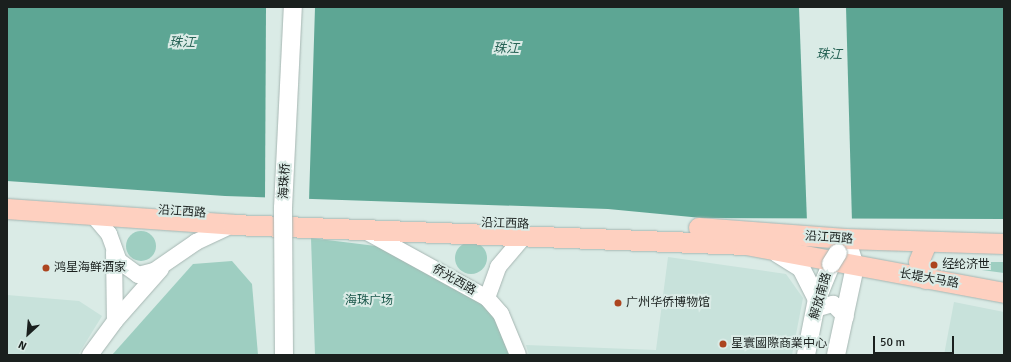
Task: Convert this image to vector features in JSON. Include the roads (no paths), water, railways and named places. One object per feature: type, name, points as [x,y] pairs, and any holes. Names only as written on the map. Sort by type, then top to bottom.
[{"type":"main road","name":"海珠桥","points":[[276,355],[276,236],[285,7]]},
{"type":"main road","name":"海珠桥","points":[[284,355],[283,208],[293,7]]},
{"type":"main road","name":"沿江西路","points":[[7,202],[313,220],[689,228],[838,252],[927,243],[1004,244]]},
{"type":"main road","name":"沿江西路","points":[[7,209],[233,225],[526,234],[764,247],[855,266]]},
{"type":"main road","points":[[926,279],[919,262],[927,243]]},
{"type":"main road","points":[[764,247],[802,268],[816,304]]},
{"type":"main road","points":[[836,355],[846,317],[855,266],[838,252]]},
{"type":"main road","name":"解放南路","points":[[806,355],[816,304],[838,252]]},
{"type":"main road","name":"长堤大马路","points":[[855,266],[1004,293]]},
{"type":"street","points":[[93,215],[104,224],[114,250],[124,268],[138,275],[167,262],[196,242],[233,225]]},
{"type":"street","name":"侨光西路","points":[[364,230],[487,298],[501,314],[518,355]]},
{"type":"street","points":[[487,298],[498,267],[526,234]]},
{"type":"street","points":[[114,250],[115,320]]},
{"type":"street","points":[[90,355],[115,320],[167,262]]},
{"type":"street","points":[[816,304],[833,304],[846,317]]},
{"type":"water","name":"珠江","points":[[7,7],[1004,7],[1004,219],[702,218],[608,209],[225,196],[7,181]]},
{"type":"place","name":"经纶济世","points":[[934,265]]},
{"type":"place","name":"鸿星海鲜酒家","points":[[46,268]]},
{"type":"place","name":"广州华侨博物馆","points":[[618,303]]},
{"type":"place","name":"星寰國際商業中心","points":[[723,344]]},
{"type":"park label","name":"海珠广场","points":[[369,301]]}]
